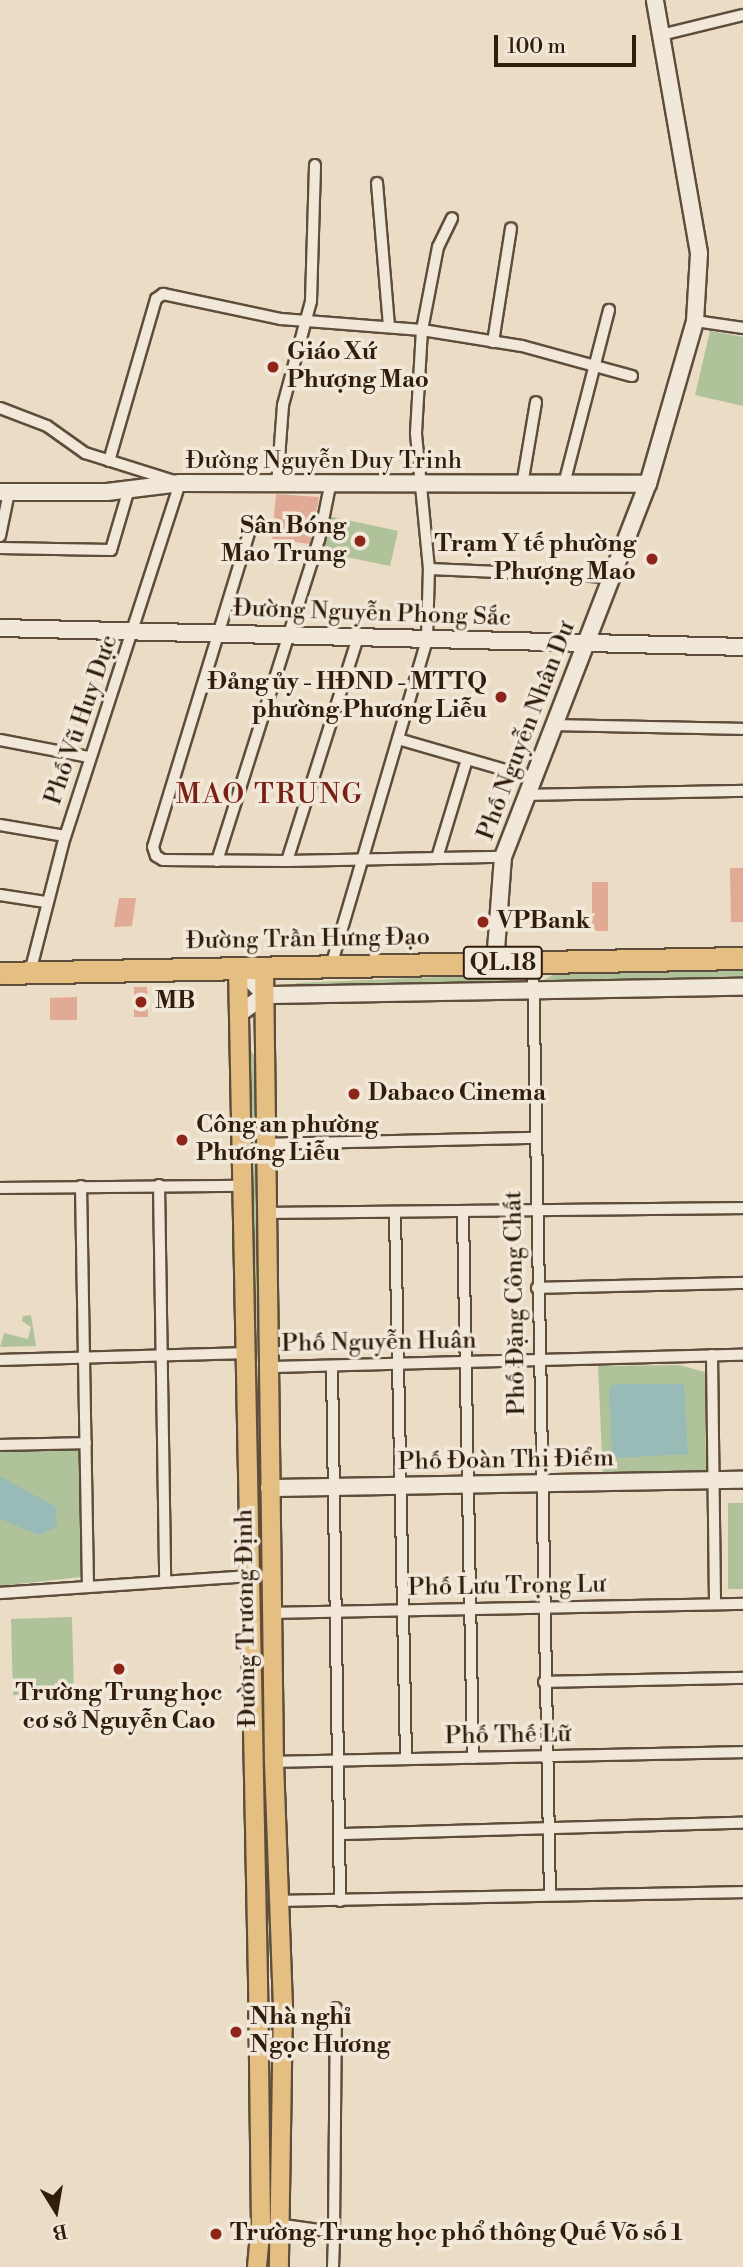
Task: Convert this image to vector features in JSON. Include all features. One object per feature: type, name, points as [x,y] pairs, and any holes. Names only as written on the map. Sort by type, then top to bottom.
[{"type":"highway","name":"Đường Trần Hưng Đạo","points":[[0,973],[743,958]]},
{"type":"main road","name":"Đường Trương Định","points":[[238,967],[258,1976],[261,2208],[257,2267]]},
{"type":"main road","name":"Đường Trương Định","points":[[264,967],[269,1488],[274,1762],[282,1976],[283,2225],[279,2267]]},
{"type":"main road","points":[[244,1353],[269,1360]]},
{"type":"main road","points":[[252,1662],[274,1661]]},
{"type":"main road","points":[[258,1976],[282,1976]]},
{"type":"street","name":"Phố Nguyễn Nhân Dư","points":[[495,963],[503,857],[648,484],[695,321],[699,253],[655,0]]},
{"type":"street","points":[[661,35],[743,15]]},
{"type":"street","points":[[277,485],[283,405],[307,321],[315,165]]},
{"type":"street","points":[[377,183],[389,327]]},
{"type":"street","points":[[331,966],[427,639],[429,569],[419,487],[422,330],[438,247],[452,218]]},
{"type":"street","points":[[493,342],[511,228]]},
{"type":"street","points":[[109,461],[158,296],[307,321],[422,330],[598,363],[632,376]]},
{"type":"street","points":[[564,484],[598,363],[609,310]]},
{"type":"street","points":[[695,321],[743,328]]},
{"type":"street","points":[[522,485],[536,402]]},
{"type":"street","points":[[0,408],[47,426],[85,453],[180,483]]},
{"type":"street","name":"Đường Nguyễn Duy Trinh","points":[[4,492],[129,489],[180,483],[419,487],[648,484]]},
{"type":"street","name":"Phố Vũ Huy Dực","points":[[30,972],[45,902],[89,757],[135,632],[180,483]]},
{"type":"street","points":[[217,860],[319,540],[330,486]]},
{"type":"street","points":[[0,548],[111,550],[129,489]]},
{"type":"street","points":[[0,536],[4,492]]},
{"type":"street","points":[[249,533],[222,633],[153,847],[156,856],[287,861],[503,857]]},
{"type":"street","points":[[429,569],[613,577]]},
{"type":"street","name":"Đường Nguyễn Phong Sắc","points":[[0,628],[743,647]]},
{"type":"street","points":[[287,861],[358,637]]},
{"type":"street","points":[[556,725],[743,729]]},
{"type":"street","points":[[398,739],[533,778]]},
{"type":"street","points":[[0,740],[89,757]]},
{"type":"street","points":[[437,858],[467,759]]},
{"type":"street","points":[[526,795],[743,791]]},
{"type":"street","points":[[0,825],[65,836]]},
{"type":"street","points":[[0,895],[45,902]]},
{"type":"street","name":"Phố Đặng Công Chất","points":[[533,962],[533,1138],[550,1895]]},
{"type":"street","points":[[238,967],[265,995]]},
{"type":"street","points":[[240,1013],[265,995],[743,988]]},
{"type":"street","points":[[267,1144],[533,1138]]},
{"type":"street","points":[[159,1185],[165,1578]]},
{"type":"street","points":[[81,1186],[88,1585]]},
{"type":"street","points":[[0,1188],[242,1186]]},
{"type":"street","points":[[268,1213],[463,1214],[743,1208]]},
{"type":"street","points":[[395,1214],[405,1759]]},
{"type":"street","points":[[463,1214],[473,1758]]},
{"type":"street","points":[[537,1288],[743,1283]]},
{"type":"street","points":[[0,1360],[244,1353]]},
{"type":"street","points":[[712,1355],[715,1604]]},
{"type":"street","name":"Phố Nguyễn Huân","points":[[269,1360],[332,1366],[743,1355]]},
{"type":"street","points":[[332,1366],[332,1612],[340,1901]]},
{"type":"street","points":[[0,1445],[86,1443]]},
{"type":"street","name":"Phố Đoàn Thị Điểm","points":[[269,1488],[743,1480]]},
{"type":"street","points":[[0,1593],[165,1578],[249,1576]]},
{"type":"street","name":"Phố Lưu Trọng Lư","points":[[272,1613],[743,1604]]},
{"type":"street","points":[[544,1682],[743,1678]]},
{"type":"street","name":"Phố Thế Lữ","points":[[274,1762],[743,1752]]},
{"type":"street","points":[[340,1834],[743,1823]]},
{"type":"street","points":[[279,1901],[743,1892]]},
{"type":"street","points":[[333,2267],[336,2008]]},
{"type":"street","points":[[283,2225],[334,2232]]},
{"type":"green space","points":[[710,331],[743,337],[743,406],[695,395]]},
{"type":"green space","name":"Sân Bóng Mao Trung","points":[[329,516],[398,531],[390,566],[322,552]]},
{"type":"green space","points":[[743,970],[743,980],[544,980],[554,974]]},
{"type":"green space","points":[[511,974],[516,979],[509,982],[299,988],[296,983]]},
{"type":"green space","points":[[250,1049],[257,1060],[258,1325],[253,1323]]},
{"type":"green space","points":[[31,1315],[36,1346],[0,1347],[4,1333],[28,1339],[31,1327],[22,1321],[23,1316]]},
{"type":"green space","points":[[260,1365],[264,1636],[261,1636],[253,1368]]},
{"type":"green space","points":[[679,1365],[705,1372],[706,1471],[603,1478],[598,1366]]},
{"type":"green space","points":[[0,1447],[79,1449],[81,1577],[0,1586]]},
{"type":"green space","points":[[728,1503],[743,1503],[743,1589],[728,1589]]},
{"type":"green space","points":[[72,1617],[74,1694],[13,1695],[11,1619]]},
{"type":"green space","points":[[263,1679],[272,1953],[268,1958],[260,1680]]},
{"type":"green space","points":[[266,2016],[274,2023],[273,2267],[265,2267]]},
{"type":"water","points":[[614,1384],[684,1384],[688,1454],[618,1458],[612,1454],[609,1388]]},
{"type":"water","points":[[0,1476],[56,1507],[57,1527],[39,1535],[0,1519]]},
{"type":"building","points":[[276,494],[319,497],[310,544],[272,539]]},
{"type":"building","points":[[730,868],[743,868],[743,922],[731,922]]},
{"type":"building","points":[[592,882],[608,882],[608,931],[592,931]]},
{"type":"building","points":[[119,898],[136,898],[132,926],[114,927]]},
{"type":"building","name":"MB","points":[[134,987],[147,987],[148,1017],[134,1017]]},
{"type":"building","points":[[77,997],[77,1020],[50,1020],[50,998]]},
{"type":"place","name":"Giáo Xứ Phượng Mao","points":[[273,367]]},
{"type":"place","name":"Sân Bóng Mao Trung","points":[[360,541]]},
{"type":"place","name":"Trạm Y tế phường Phượng Mao","points":[[652,559]]},
{"type":"place","name":"Đảng ủy - HĐND - MTTQ phường Phương Liễu","points":[[501,697]]},
{"type":"place","name":"VPBank","points":[[483,922]]},
{"type":"place","name":"MB","points":[[141,1002]]},
{"type":"place","name":"Dabaco Cinema","points":[[354,1094]]},
{"type":"place","name":"Công an phường Phương Liễu","points":[[182,1140]]},
{"type":"place","name":"Trường Trung học cơ sở Nguyễn Cao","points":[[119,1669]]},
{"type":"place","name":"Nhà nghỉ Ngọc Hương","points":[[236,2032]]},
{"type":"place","name":"Trường Trung học phổ thông Quế Võ số 1","points":[[216,2234]]},
{"type":"district","name":"MAO TRUNG","points":[[270,795]]}]
